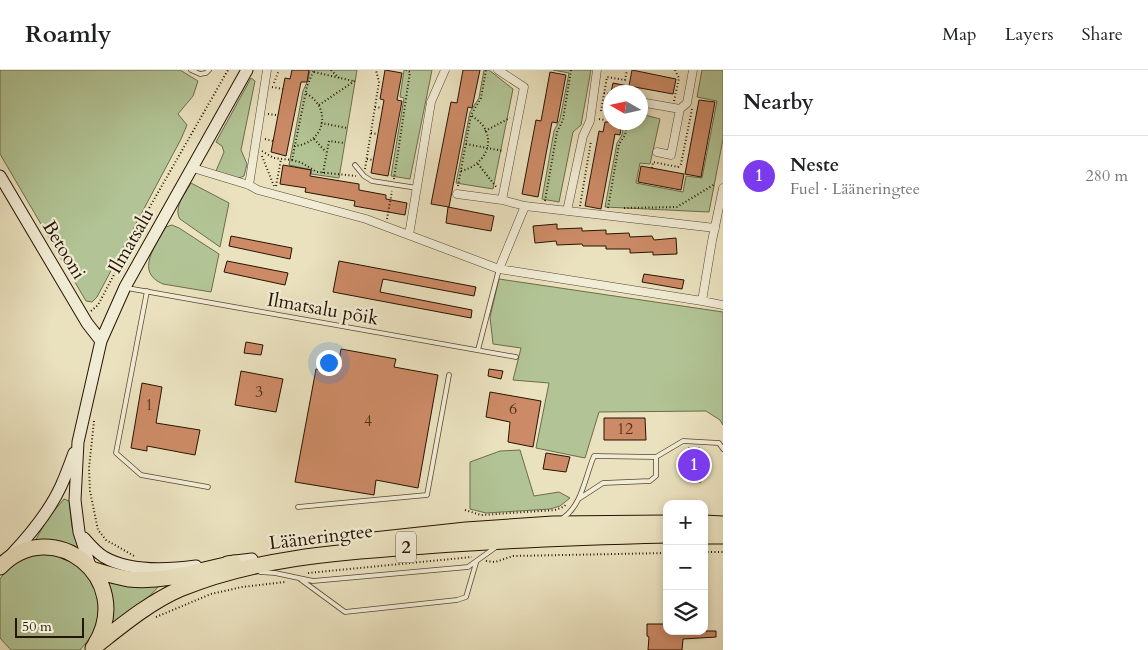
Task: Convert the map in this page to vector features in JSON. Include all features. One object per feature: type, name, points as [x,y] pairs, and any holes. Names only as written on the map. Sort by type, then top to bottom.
[{"type":"highway","name":"Lääneringtee","points":[[91,569],[130,579],[160,578],[253,568],[298,550],[374,539],[553,524],[663,523]]},
{"type":"highway","points":[[708,523],[723,524]]},
{"type":"highway","name":"Lääneringtee","points":[[92,649],[145,608],[179,590],[220,576],[263,565],[345,552],[515,541],[663,536]]},
{"type":"highway","points":[[708,536],[723,536]]},
{"type":"highway","points":[[0,566],[19,554],[40,548],[54,548],[68,552],[80,559],[91,569],[101,583],[106,599],[106,617],[102,633],[92,649]]},
{"type":"street","name":"Ilmatsalu","points":[[91,569],[79,532],[75,500],[78,442],[100,341],[125,287],[247,70]]},
{"type":"street","points":[[249,185],[267,70]]},
{"type":"street","points":[[409,235],[431,102],[445,70]]},
{"type":"street","points":[[498,70],[524,87],[503,198]]},
{"type":"street","points":[[567,211],[583,136],[590,121],[597,70]]},
{"type":"street","points":[[648,103],[677,108],[687,104],[693,70]]},
{"type":"street","points":[[657,152],[671,155],[677,108]]},
{"type":"street","points":[[193,168],[249,185],[258,190],[366,219],[499,269],[723,305]]},
{"type":"street","name":"Betooni","points":[[0,176],[83,316],[100,341]]},
{"type":"street","points":[[702,302],[714,228],[721,208],[720,185]]},
{"type":"street","points":[[456,194],[503,198],[525,206],[714,228]]},
{"type":"street","points":[[499,269],[525,206]]},
{"type":"street","name":"Ilmatsalu","points":[[0,566],[29,536],[47,509],[60,487],[78,442]]},
{"type":"street","points":[[79,532],[92,548],[104,557],[137,567],[164,569],[253,568]]},
{"type":"lane","points":[[190,70],[200,74],[206,73],[209,70]]},
{"type":"lane","points":[[355,165],[372,181],[417,188]]},
{"type":"lane","points":[[478,350],[499,269]]},
{"type":"lane","name":"Ilmatsalu põik","points":[[125,287],[516,357]]},
{"type":"lane","points":[[147,291],[116,453],[141,475],[208,487]]},
{"type":"lane","points":[[298,507],[427,495],[449,375]]},
{"type":"lane","points":[[553,524],[573,510],[580,497],[594,456],[656,457],[683,442],[719,443],[723,449]]},
{"type":"lane","points":[[580,497],[603,483],[650,481],[656,476],[656,457]]},
{"type":"lane","points":[[298,578],[346,612],[457,600],[466,597],[478,559],[489,551],[515,541]]},
{"type":"lane","points":[[220,576],[253,568],[313,581],[468,567],[476,563]]},
{"type":"path","points":[[83,316],[98,305],[148,210],[228,70]]},
{"type":"path","points":[[331,70],[339,78]]},
{"type":"path","points":[[281,159],[276,189],[259,149],[274,158],[292,160],[302,163],[317,172],[365,176],[379,82],[376,70]]},
{"type":"path","points":[[385,226],[410,72],[406,70]]},
{"type":"path","points":[[456,194],[471,115],[481,98],[486,70]]},
{"type":"path","points":[[543,208],[556,132],[563,120],[571,70]]},
{"type":"path","points":[[606,85],[607,77],[625,80],[627,70]]},
{"type":"path","points":[[675,70],[679,78],[677,108]]},
{"type":"path","points":[[292,160],[306,86],[314,71],[354,80],[319,105]]},
{"type":"path","points":[[272,87],[283,89]]},
{"type":"path","points":[[294,146],[307,144],[314,139],[322,123],[319,105],[313,97],[305,93]]},
{"type":"path","points":[[603,98],[599,120],[603,120]]},
{"type":"path","points":[[375,107],[383,108]]},
{"type":"path","points":[[692,109],[697,110]]},
{"type":"path","points":[[266,113],[278,116]]},
{"type":"path","points":[[486,131],[519,114]]},
{"type":"path","points":[[461,171],[478,164],[482,160],[487,148],[488,139],[486,131],[481,123],[471,115]]},
{"type":"path","points":[[322,123],[347,128]]},
{"type":"path","points":[[607,216],[619,144],[626,130]]},
{"type":"path","points":[[371,133],[378,134]]},
{"type":"path","points":[[580,206],[592,135]]},
{"type":"path","points":[[687,135],[692,136]]},
{"type":"path","points":[[261,138],[273,141]]},
{"type":"path","points":[[314,139],[326,154]]},
{"type":"path","points":[[323,173],[329,141],[344,143]]},
{"type":"path","points":[[591,141],[597,142]]},
{"type":"path","points":[[466,144],[511,152]]},
{"type":"path","points":[[367,159],[373,160]]},
{"type":"path","points":[[681,161],[687,162]]},
{"type":"path","points":[[652,168],[653,162]]},
{"type":"path","points":[[478,164],[503,198]]},
{"type":"path","points":[[674,172],[675,166]]},
{"type":"path","points":[[587,167],[592,168]]},
{"type":"path","points":[[618,208],[677,207],[720,185]]},
{"type":"path","points":[[582,193],[587,194]]},
{"type":"path","points":[[95,416],[89,468],[90,491],[98,530],[106,540],[134,555],[137,567]]},
{"type":"path","points":[[465,510],[481,515],[556,510],[573,499],[580,497]]},
{"type":"path","points":[[708,552],[723,552]]},
{"type":"green space","points":[[0,70],[180,70],[198,81],[193,96],[178,114],[187,125],[181,139],[97,297],[92,302],[86,301],[0,154]]},
{"type":"green space","points":[[310,70],[357,70],[339,178],[311,174],[312,170],[289,165],[303,91]]},
{"type":"green space","points":[[404,70],[432,70],[410,179],[391,176],[404,98],[400,97]]},
{"type":"green space","points":[[484,70],[489,70],[513,89],[493,189],[456,183],[470,112],[479,98]]},
{"type":"green space","points":[[553,70],[591,70],[581,125],[573,132],[559,202],[542,199],[554,131],[560,119],[569,73]]},
{"type":"green space","points":[[702,70],[723,70],[723,139],[709,212],[605,207],[617,143],[623,130],[648,130],[648,116],[660,119],[650,164],[640,163],[636,183],[683,192],[686,176],[702,178],[717,101],[697,97]]},
{"type":"green space","points":[[251,78],[255,81],[241,150],[247,164],[244,176],[238,178],[216,171],[224,152],[222,146],[216,142]]},
{"type":"green space","points":[[191,183],[229,203],[220,247],[180,219],[178,215],[183,196]]},
{"type":"green space","points":[[172,225],[219,254],[211,292],[163,284],[154,279],[150,273],[149,265],[153,250],[166,227]]},
{"type":"green space","points":[[499,279],[723,312],[723,425],[720,420],[706,411],[599,412],[585,458],[536,448],[549,383],[513,380],[521,348],[493,344],[490,317]]},
{"type":"green space","points":[[520,450],[534,496],[559,492],[570,498],[560,506],[550,509],[486,513],[470,509],[470,462],[500,451]]},
{"type":"green space","points":[[64,499],[69,501],[72,527],[79,547],[78,550],[35,541],[48,518]]},
{"type":"green space","points":[[37,554],[54,554],[76,564],[84,571],[95,589],[99,609],[98,620],[91,636],[80,650],[11,650],[0,638],[0,579],[16,563]]},
{"type":"green space","points":[[106,580],[159,586],[146,600],[110,628]]},
{"type":"building","points":[[292,70],[309,70],[307,82],[301,82],[286,156],[271,152],[285,78],[290,79]]},
{"type":"building","points":[[385,70],[402,73],[397,100],[402,101],[388,176],[371,173],[384,100],[380,99]]},
{"type":"building","points":[[463,70],[480,70],[472,108],[468,107],[449,207],[431,204],[451,102],[457,103]]},
{"type":"building","points":[[632,70],[676,79],[673,94],[648,89],[648,85],[629,85]]},
{"type":"building","points":[[550,72],[566,75],[557,123],[552,122],[538,197],[522,194],[536,120],[541,121]]},
{"type":"building","points":[[699,100],[715,102],[701,177],[685,174]]},
{"type":"building","points":[[603,130],[621,130],[620,135],[615,134],[601,209],[585,206],[599,131],[603,132]]},
{"type":"building","points":[[283,165],[311,170],[310,176],[359,184],[359,190],[386,195],[386,199],[407,203],[405,215],[354,206],[355,201],[305,192],[306,188],[280,184]]},
{"type":"building","points":[[641,166],[684,174],[681,190],[638,182]]},
{"type":"building","points":[[448,207],[494,216],[491,231],[446,223]]},
{"type":"building","points":[[557,224],[557,229],[582,228],[582,231],[606,230],[606,234],[629,233],[630,237],[652,236],[654,240],[676,238],[677,254],[653,255],[653,252],[630,253],[630,249],[606,249],[606,246],[583,246],[582,244],[557,245],[556,241],[535,243],[533,226]]},
{"type":"building","points":[[231,236],[292,248],[290,259],[229,246]]},
{"type":"building","points":[[227,261],[288,273],[285,285],[224,272]]},
{"type":"building","points":[[339,261],[476,287],[474,296],[383,279],[380,292],[472,310],[471,318],[333,292]]},
{"type":"building","points":[[644,274],[684,280],[682,289],[642,282]]},
{"type":"building","points":[[246,342],[263,345],[261,355],[244,353]]},
{"type":"building","points":[[341,349],[396,359],[394,367],[438,375],[418,488],[376,480],[374,495],[295,482],[316,369],[337,373]]},
{"type":"building","points":[[489,369],[503,371],[501,379],[488,376]]},
{"type":"building","points":[[241,371],[283,379],[276,412],[235,405]]},
{"type":"building","points":[[142,383],[162,387],[156,423],[200,430],[195,455],[147,446],[147,451],[131,448]]},
{"type":"building","points":[[490,392],[541,401],[533,447],[508,442],[510,422],[486,417]]},
{"type":"building","points":[[604,418],[645,418],[646,440],[604,440]]},
{"type":"building","points":[[688,448],[700,448],[701,482],[689,482]]},
{"type":"building","points":[[546,453],[570,457],[566,472],[543,469]]},
{"type":"building","points":[[647,624],[663,624],[663,635],[708,635],[708,631],[716,631],[716,637],[683,639],[682,650],[648,650],[649,637],[647,636]]},
{"type":"place","name":"Neste","points":[[694,465]]}]
